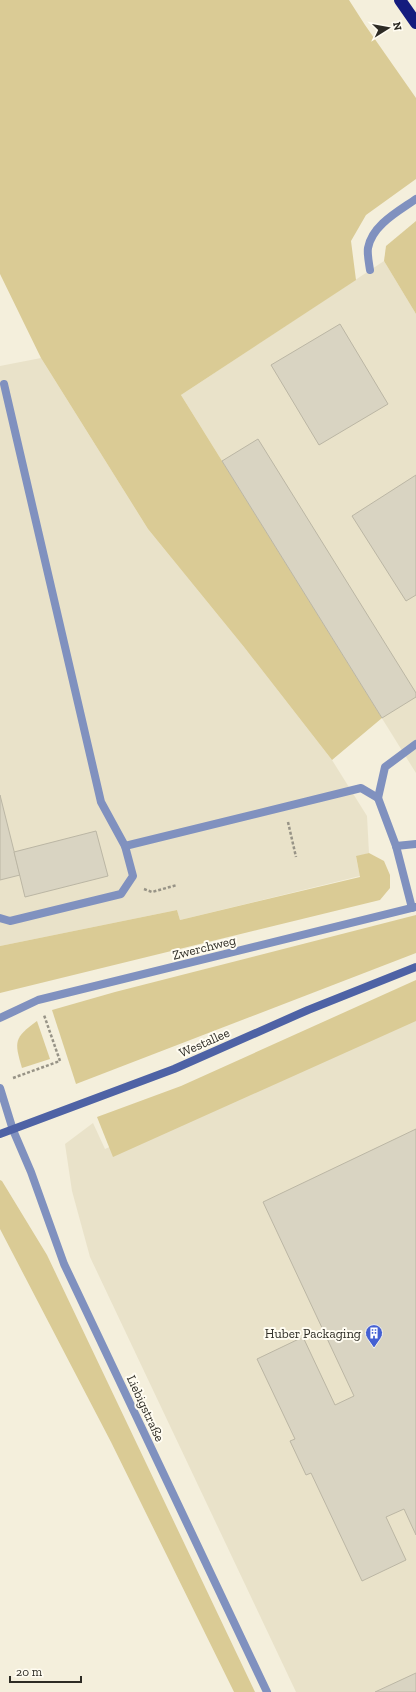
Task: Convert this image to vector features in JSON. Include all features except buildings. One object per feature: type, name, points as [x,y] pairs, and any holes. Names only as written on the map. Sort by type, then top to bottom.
[{"type":"highway","points":[[400,0],[416,23]]},
{"type":"main road","name":"Westallee","points":[[0,1134],[174,1069],[308,1010],[416,967]]},
{"type":"street","points":[[370,270],[368,247],[376,230],[416,199]]},
{"type":"street","points":[[0,918],[10,921],[122,894],[133,876],[125,846],[101,802],[4,384]]},
{"type":"street","points":[[414,908],[396,846],[378,798],[385,767],[416,744]]},
{"type":"street","points":[[125,846],[285,808],[361,788],[378,798]]},
{"type":"street","points":[[396,846],[416,844]]},
{"type":"street","name":"Zwerchweg","points":[[0,1018],[38,1000],[414,908]]},
{"type":"street","points":[[0,1088],[13,1130]]},
{"type":"street","name":"Liebigstraße","points":[[13,1130],[31,1172],[64,1264],[268,1692]]},
{"type":"path","points":[[285,808],[296,857]]},
{"type":"path","points":[[129,883],[152,892],[177,885]]},
{"type":"path","points":[[8,1080],[60,1061],[38,1000]]},
{"type":"shaded area","points":[[0,0],[349,0],[416,98],[416,179],[366,215],[351,241],[356,280],[181,395],[382,718],[332,760],[244,647],[148,529],[41,358],[0,274]]},
{"type":"shaded area","points":[[416,221],[416,314],[384,261],[386,246]]},
{"type":"shaded area","points":[[384,261],[416,314],[416,773],[181,395]]},
{"type":"shaded area","points":[[41,358],[148,529],[244,647],[332,760],[367,816],[369,853],[356,857],[360,876],[180,920],[177,910],[0,946],[0,366]]},
{"type":"shaded area","points":[[369,853],[384,861],[390,875],[390,888],[380,900],[0,993],[0,946],[177,910],[180,920],[360,877],[356,856]]},
{"type":"shaded area","points":[[416,915],[416,953],[76,1084],[52,1010],[115,992]]},
{"type":"shaded area","points":[[416,980],[416,1021],[113,1157],[97,1117],[181,1086]]},
{"type":"shaded area","points":[[416,1011],[416,1692],[296,1692],[90,1257],[72,1191],[65,1144],[93,1123],[105,1149]]},
{"type":"shaded area","points":[[37,1021],[50,1059],[22,1068],[17,1046],[18,1041],[20,1036]]},
{"type":"shaded area","points":[[0,1180],[47,1255],[255,1692],[234,1692],[111,1442],[0,1229]]},
{"type":"place","name":"Huber Packaging","points":[[374,1348]]}]
